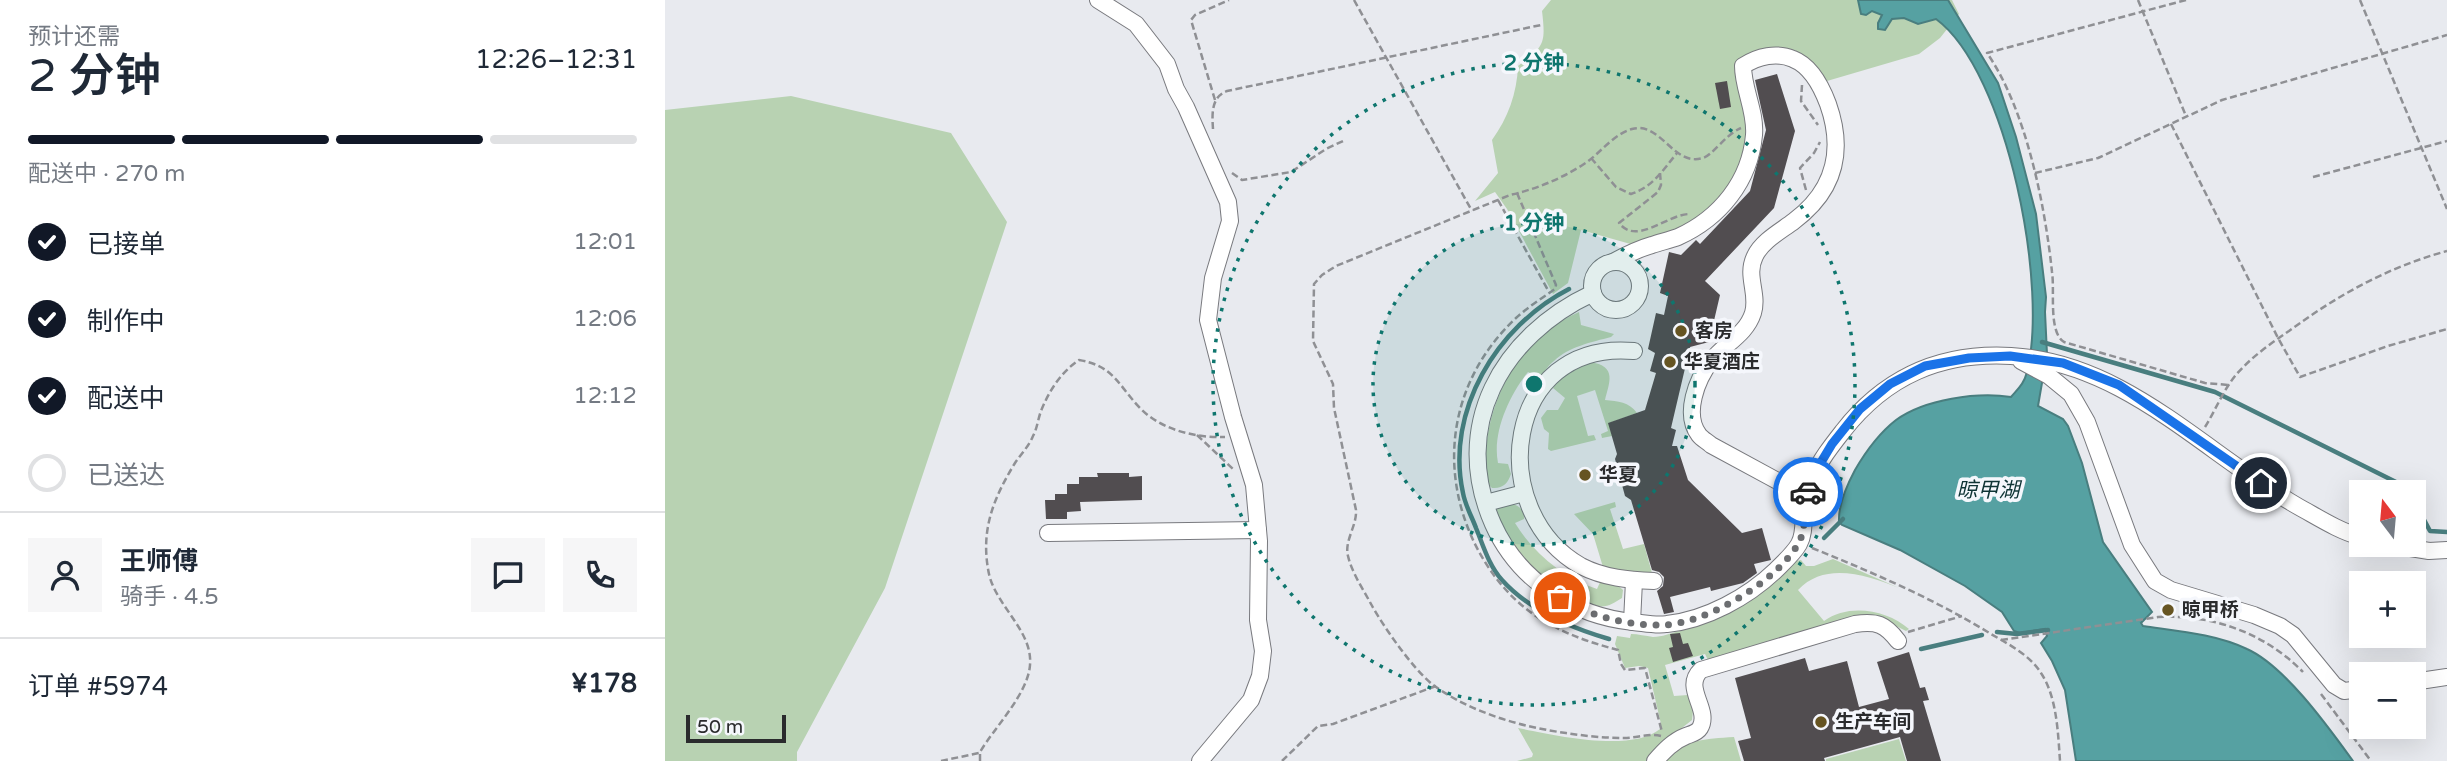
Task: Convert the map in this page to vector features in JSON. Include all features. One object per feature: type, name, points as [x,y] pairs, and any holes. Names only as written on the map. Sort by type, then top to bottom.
[{"type":"street","points":[[1098,0],[1136,24],[1167,64],[1228,202],[1230,221],[1213,278],[1208,320],[1254,485],[1258,530],[1258,620],[1263,651],[1260,676],[1251,700],[1200,761]]},
{"type":"street","points":[[1613,262],[1621,263],[1635,272],[1640,287],[1635,301],[1615,311],[1601,305],[1593,293],[1591,285],[1598,270],[1613,262],[1633,252],[1695,228],[1737,189],[1749,164],[1754,132],[1743,66],[1767,55],[1796,60],[1806,69],[1824,94],[1834,121],[1837,142],[1833,169],[1825,190],[1812,206],[1763,245],[1755,255],[1750,276],[1755,292],[1753,313],[1745,328],[1712,359],[1699,382],[1693,403],[1693,420],[1699,435],[1711,445],[1807,497]]},
{"type":"street","points":[[1593,293],[1549,318],[1514,353],[1496,381],[1481,417],[1476,455],[1481,487],[1494,525],[1516,563],[1545,589],[1575,608],[1617,620],[1664,625],[1692,619],[1723,607],[1760,584],[1799,543],[1803,531],[1804,504],[1814,474],[1832,444],[1860,409],[1890,384],[1925,366],[1969,358],[2010,356],[2063,363],[2119,385],[2283,498],[2349,534]]},
{"type":"street","points":[[1634,351],[1605,349],[1576,358],[1553,373],[1538,392],[1527,413],[1521,436],[1524,493],[1539,524],[1559,550],[1581,566],[1602,575],[1654,581]]},
{"type":"street","points":[[2010,356],[2049,376],[2071,394],[2087,422],[2132,545],[2155,581],[2171,590],[2254,615],[2280,626],[2293,635],[2334,685],[2344,691],[2349,690]]},
{"type":"street","points":[[1486,503],[1524,493]]},
{"type":"street","points":[[1048,533],[1258,530]]},
{"type":"street","points":[[2426,550],[2447,550]]},
{"type":"street","points":[[1632,621],[1634,580]]},
{"type":"street","points":[[1655,761],[1668,748],[1682,738],[1696,733],[1701,727],[1702,720],[1693,685],[1696,674],[1701,670],[1855,624],[1875,623],[1888,628],[1896,639]]},
{"type":"street","points":[[2426,680],[2447,677]]},
{"type":"path","points":[[1215,101],[1191,20],[1195,15],[1229,0]]},
{"type":"path","points":[[1354,0],[1472,211]]},
{"type":"path","points":[[2138,0],[2186,117]]},
{"type":"path","points":[[2186,0],[1987,53],[1996,65],[2013,102],[2035,173],[2049,244],[2054,285],[2054,330],[2057,338],[2206,383],[2229,385]]},
{"type":"path","points":[[2360,0],[2447,209]]},
{"type":"path","points":[[1213,132],[1215,101],[1219,94],[1227,91],[1541,25]]},
{"type":"path","points":[[2035,173],[2098,158],[2222,100],[2447,35]]},
{"type":"path","points":[[1806,69],[1800,95],[1818,124],[1821,135],[1814,153],[1800,168],[1812,206]]},
{"type":"path","points":[[2171,124],[2300,377],[2388,346],[2447,329]]},
{"type":"path","points":[[1230,169],[1242,180],[1291,172],[1343,141]]},
{"type":"path","points":[[2313,177],[2447,141]]},
{"type":"path","points":[[1591,158],[1616,187],[1631,194],[1653,183],[1677,153]]},
{"type":"path","points":[[1660,173],[1661,185],[1658,192],[1622,219],[1619,223],[1623,228],[1637,232],[1681,214],[1713,214]]},
{"type":"path","points":[[1498,200],[1549,293]]},
{"type":"path","points":[[2198,439],[2229,385],[2247,364],[2278,338],[2347,291],[2408,264],[2447,251]]},
{"type":"path","points":[[980,761],[979,752],[1027,681],[1030,667],[1026,643],[995,592],[989,574],[986,540],[989,513],[1033,436],[1042,409],[1066,369],[1079,360],[1094,363],[1111,372],[1142,410],[1163,424],[1197,435],[1239,436]]},
{"type":"path","points":[[1197,435],[1238,474]]},
{"type":"path","points":[[1799,543],[1897,583],[1962,616],[2034,662],[2048,686],[2055,713],[2060,761]]},
{"type":"path","points":[[1896,639],[1962,616]]},
{"type":"path","points":[[2001,640],[2180,616],[2240,630],[2274,647],[2305,674]]},
{"type":"path","points":[[2314,685],[2371,761]]},
{"type":"path","points":[[1282,761],[1318,726],[1333,724],[1436,686]]},
{"type":"path","points":[[941,761],[979,752]]},
{"type":"green space","points":[[1551,0],[1952,0],[1959,14],[1940,38],[1919,54],[1827,81],[1822,81],[1795,56],[1778,48],[1768,48],[1743,58],[1750,119],[1747,144],[1735,180],[1712,206],[1689,225],[1634,245],[1581,230],[1568,283],[1553,294],[1495,192],[1475,201],[1498,173],[1492,140],[1511,105],[1518,66],[1541,44],[1544,31],[1542,11]]},
{"type":"green space","points":[[791,96],[951,133],[1007,222],[885,588],[797,752],[797,761],[665,761],[665,110]]},
{"type":"green space","points":[[1579,312],[1581,325],[1614,334],[1566,352],[1538,377],[1528,372],[1514,392],[1497,440],[1498,463],[1508,464],[1511,474],[1504,485],[1492,488],[1486,477],[1486,453],[1494,409],[1502,389],[1513,369],[1541,336]]},
{"type":"green space","points":[[1590,362],[1605,367],[1608,371],[1609,382],[1605,400],[1627,404],[1637,413],[1609,423],[1612,436],[1602,438],[1601,434],[1608,431],[1595,390],[1577,396],[1588,436],[1594,435],[1596,440],[1551,451],[1548,449],[1549,433],[1544,429],[1541,418],[1547,410],[1558,410],[1565,398],[1553,388],[1558,379]]},
{"type":"green space","points":[[1615,502],[1616,507],[1610,509],[1623,549],[1644,544],[1652,573],[1625,573],[1603,567],[1593,534],[1574,514]]},
{"type":"green space","points":[[1512,504],[1524,513],[1524,519],[1515,523],[1531,545],[1550,563],[1597,589],[1601,580],[1614,582],[1623,590],[1622,598],[1604,606],[1583,602],[1566,594],[1533,569],[1507,538],[1500,522],[1497,507]]},
{"type":"green space","points":[[1833,559],[1899,588],[1847,573],[1833,573],[1809,581],[1798,590],[1824,621],[1845,612],[1868,611],[1890,617],[1909,629],[1906,631],[1882,619],[1709,662],[1705,654],[1665,665],[1674,696],[1688,695],[1693,711],[1692,720],[1658,747],[1649,761],[1517,761],[1532,757],[1533,754],[1518,728],[1571,738],[1612,741],[1647,736],[1660,729],[1648,668],[1625,668],[1615,644],[1617,636],[1630,638],[1631,634],[1656,637],[1699,626],[1743,605],[1795,561],[1801,560],[1806,566],[1814,566]]},
{"type":"green space","points":[[1734,737],[1741,761],[1663,761],[1687,744]]},
{"type":"green space","points":[[1899,739],[1906,761],[1826,761],[1826,759]]},
{"type":"water","name":"晾甲湖","points":[[1858,0],[1948,0],[1998,83],[2016,137],[2036,214],[2046,297],[2047,354],[2038,406],[2063,419],[2068,426],[2082,463],[2103,542],[2152,612],[2141,623],[2143,626],[2222,640],[2261,657],[2291,683],[2353,761],[2076,761],[2065,690],[2041,643],[2047,636],[2045,629],[2020,633],[2014,631],[2002,612],[1965,586],[1900,550],[1839,522],[1846,488],[1859,463],[1884,431],[1908,413],[1936,402],[1967,397],[2011,397],[2025,378],[2032,338],[2032,292],[2027,240],[2017,186],[2002,133],[1984,85],[1962,46],[1936,19],[1918,24],[1904,18],[1892,19],[1885,30],[1878,29],[1882,15],[1872,11],[1866,15],[1861,14]]},
{"type":"building","name":"华夏酒庄","points":[[1777,74],[1795,131],[1774,208],[1705,281],[1720,295],[1709,342],[1690,347],[1671,428],[1676,430],[1672,446],[1677,446],[1688,480],[1742,533],[1762,528],[1771,560],[1754,564],[1757,573],[1743,583],[1711,591],[1710,587],[1670,597],[1674,612],[1664,614],[1657,591],[1663,586],[1664,577],[1652,570],[1631,500],[1625,496],[1608,423],[1645,410],[1656,373],[1650,371],[1655,353],[1648,349],[1656,313],[1664,315],[1668,296],[1660,293],[1669,252],[1681,255],[1696,240],[1700,244],[1750,191],[1766,130],[1755,80]]},
{"type":"building","points":[[1727,81],[1731,107],[1720,109],[1715,83]]},
{"type":"building","points":[[1097,473],[1129,473],[1129,477],[1142,476],[1142,500],[1080,502],[1081,511],[1067,512],[1067,519],[1046,519],[1045,500],[1055,500],[1055,494],[1067,494],[1067,484],[1079,484],[1079,477],[1098,477]]},
{"type":"building","points":[[1680,633],[1683,644],[1688,643],[1693,656],[1673,662],[1669,648],[1673,647],[1670,634]]},
{"type":"building","name":"生产车间","points":[[1909,652],[1920,688],[1925,687],[1929,700],[1923,701],[1941,761],[1907,761],[1900,737],[1824,758],[1825,761],[1744,761],[1738,741],[1751,738],[1735,678],[1805,658],[1809,671],[1847,661],[1859,707],[1889,699],[1877,662]]},
{"type":"waterway","points":[[1569,289],[1543,305],[1520,325],[1499,348],[1482,374],[1470,402],[1462,432],[1459,462],[1465,502],[1490,562],[1502,580],[1513,591],[1551,617],[1609,639]]},
{"type":"waterway","points":[[2042,342],[2215,392],[2392,480]]},
{"type":"waterway","points":[[1824,538],[1843,519]]},
{"type":"waterway","points":[[2426,523],[2430,531],[2447,532]]},
{"type":"waterway","points":[[1997,632],[2017,634],[2048,630]]},
{"type":"waterway","points":[[1921,649],[1982,635]]},
{"type":"way so far","points":[[1560,598],[1575,608],[1617,620],[1664,625],[1692,619],[1723,607],[1760,584],[1799,543],[1808,492]]},
{"type":"place","name":"客房","points":[[1681,331]]},
{"type":"place","name":"华夏酒庄","points":[[1670,362]]},
{"type":"place","name":"华夏","points":[[1585,475]]},
{"type":"place","name":"晾甲桥","points":[[2168,610]]},
{"type":"place","name":"生产车间","points":[[1821,722]]},
{"type":"route","points":[[1808,492],[1814,474],[1832,444],[1860,409],[1890,384],[1925,366],[1969,358],[2010,356],[2063,363],[2119,385],[2261,483]]}]
